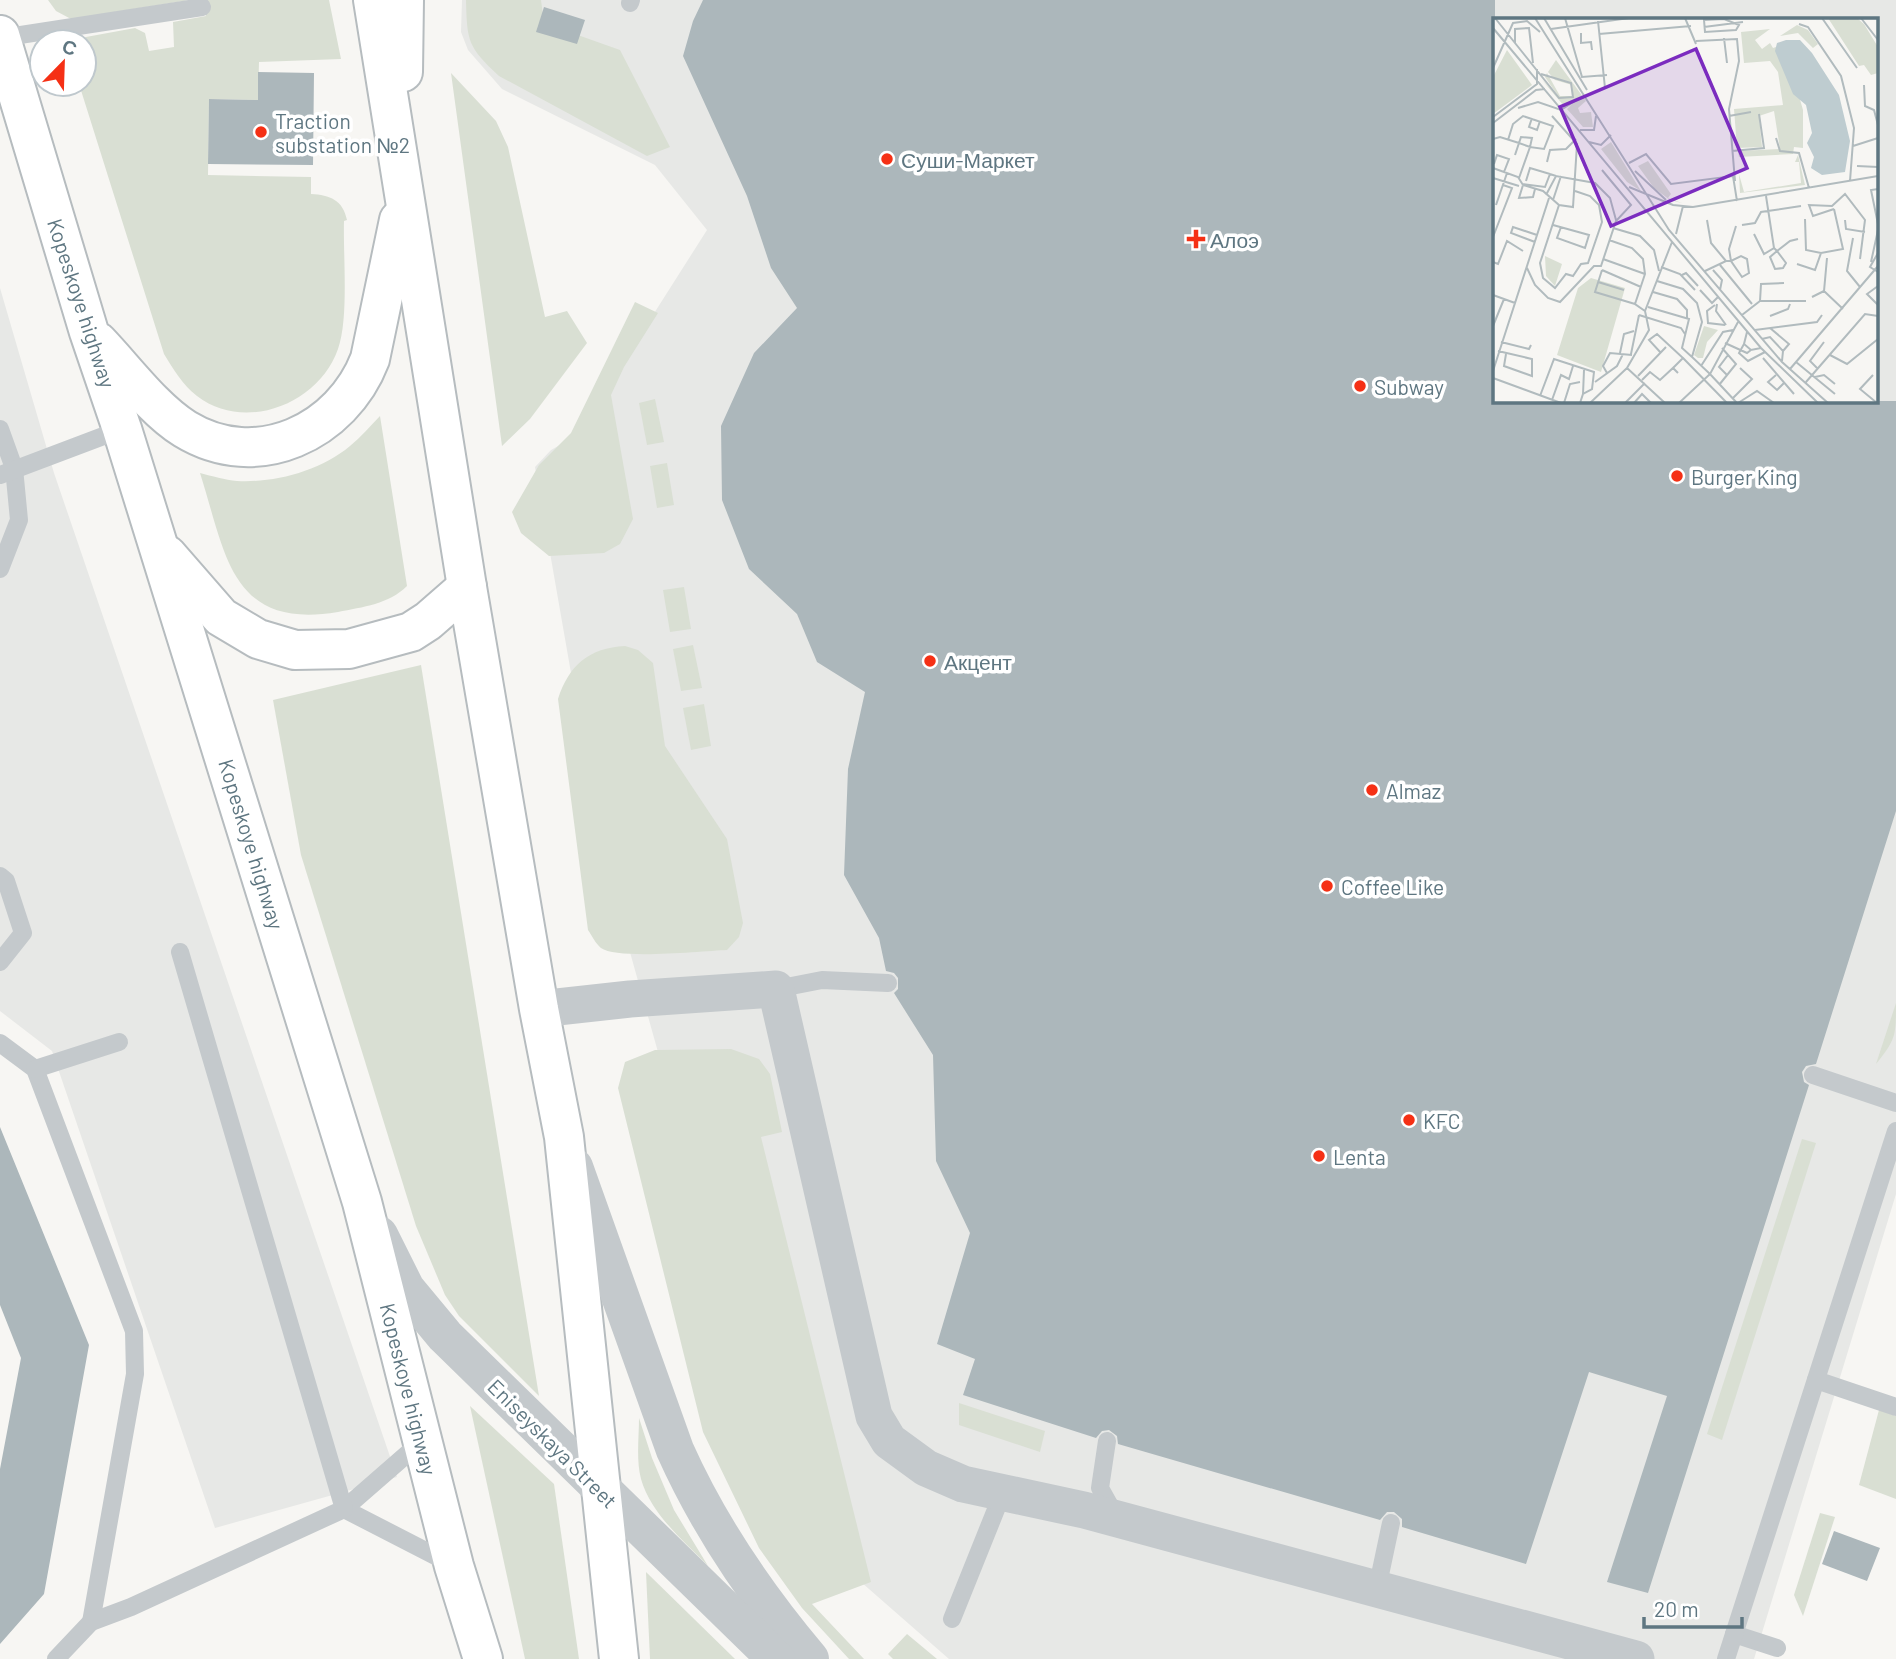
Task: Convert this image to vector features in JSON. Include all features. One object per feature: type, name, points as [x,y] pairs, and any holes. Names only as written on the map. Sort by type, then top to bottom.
[{"type":"main road","points":[[373,0],[467,587],[538,1009],[564,1137],[619,1659]]},
{"type":"main road","points":[[89,332],[162,410],[185,429],[206,439],[248,446],[289,441],[303,435],[333,414],[351,395],[364,375],[386,290],[403,179],[404,0]]},
{"type":"main road","name":"Kopeskoye highway","points":[[0,37],[89,332],[159,546],[362,1202],[454,1566],[483,1659]]},
{"type":"main road","points":[[159,546],[221,617],[258,639],[295,650],[349,649],[411,632],[467,587]]},
{"type":"street","points":[[538,1009],[630,999],[776,989],[874,1416],[889,1441],[926,1468],[962,1484],[1117,1518],[1636,1659]]},
{"type":"street","points":[[564,1137],[675,1450],[691,1487],[753,1587],[810,1659]]},
{"type":"street","name":"Eniseyskaya Street","points":[[362,1202],[406,1289],[445,1336],[776,1659]]},
{"type":"lane","points":[[0,37],[202,7]]},
{"type":"lane","points":[[0,429],[19,520],[0,569]]},
{"type":"lane","points":[[7,472],[122,429]]},
{"type":"lane","points":[[0,876],[6,881],[23,933],[0,962]]},
{"type":"lane","points":[[180,952],[344,1509],[454,1566]]},
{"type":"lane","points":[[776,989],[822,980],[888,983]]},
{"type":"lane","points":[[35,1069],[119,1042]]},
{"type":"lane","points":[[0,1043],[35,1069],[134,1331],[135,1374],[90,1622]]},
{"type":"lane","points":[[1814,1075],[1896,1103]]},
{"type":"lane","points":[[1726,1659],[1896,1131]]},
{"type":"lane","points":[[1816,1380],[1896,1407]]},
{"type":"lane","points":[[56,1659],[90,1622],[131,1607],[344,1509],[422,1441]]},
{"type":"lane","points":[[1107,1441],[1100,1489],[1117,1518]]},
{"type":"lane","points":[[952,1619],[1003,1492]]},
{"type":"lane","points":[[1377,1589],[1391,1523]]},
{"type":"lane","points":[[1734,1634],[1777,1648]]},
{"type":"shaded area","points":[[48,0],[190,0],[71,19],[56,11]]},
{"type":"shaded area","points":[[204,0],[329,0],[341,59],[259,62],[258,100],[209,99],[208,175],[311,177],[311,194],[335,200],[347,220],[344,221],[343,321],[338,349],[315,385],[298,398],[258,412],[237,412],[216,407],[197,396],[183,382],[164,354],[83,98],[98,98],[98,35],[135,28],[145,33],[149,51],[174,47],[173,22],[206,16]]},
{"type":"shaded area","name":"Almaz","points":[[462,0],[1896,0],[1896,1194],[1754,1659],[949,1659],[789,1519],[603,856],[535,467],[551,450],[576,436],[707,230],[655,165],[502,89],[468,50],[461,32]]},
{"type":"shaded area","points":[[466,0],[541,0],[544,23],[620,50],[670,147],[647,156],[499,76],[471,43]]},
{"type":"shaded area","points":[[451,73],[496,121],[508,147],[545,317],[567,311],[587,343],[530,419],[502,446]]},
{"type":"shaded area","points":[[0,288],[54,473],[397,1477],[215,1528],[52,1051],[0,1011]]},
{"type":"shaded area","points":[[635,302],[658,313],[624,367],[611,395],[633,519],[620,544],[604,553],[549,556],[521,533],[512,512],[539,465],[571,433]]},
{"type":"shaded area","points":[[655,399],[664,442],[647,445],[639,403]]},
{"type":"shaded area","points":[[380,416],[407,586],[384,601],[366,606],[302,615],[275,609],[254,597],[238,580],[227,557],[200,473],[252,481],[296,474],[338,455]]},
{"type":"shaded area","points":[[667,463],[674,505],[657,508],[650,466]]},
{"type":"shaded area","points":[[684,587],[691,629],[670,632],[663,590]]},
{"type":"shaded area","points":[[693,645],[702,688],[681,691],[673,649]]},
{"type":"shaded area","points":[[625,646],[638,650],[653,663],[665,746],[727,839],[743,923],[739,937],[727,950],[642,954],[610,952],[599,946],[588,930],[558,699],[568,677],[582,661],[601,650]]},
{"type":"shaded area","points":[[421,665],[539,1396],[459,1316],[445,1295],[416,1226],[301,855],[273,700]]},
{"type":"shaded area","points":[[704,704],[711,746],[691,750],[683,708]]},
{"type":"shaded area","points":[[1896,1003],[1894,1036],[1876,1064]]},
{"type":"shaded area","points":[[731,1049],[759,1059],[770,1074],[782,1132],[761,1137],[871,1582],[812,1604],[864,1659],[849,1659],[802,1608],[759,1548],[703,1432],[618,1088],[625,1062],[655,1050]]},
{"type":"shaded area","points":[[1802,1139],[1816,1143],[1722,1440],[1707,1434]]},
{"type":"shaded area","points":[[959,1403],[1045,1431],[1040,1452],[959,1425]]},
{"type":"shaded area","points":[[470,1406],[554,1484],[579,1659],[525,1659]]},
{"type":"shaded area","points":[[1879,1410],[1896,1416],[1896,1499],[1859,1485]]},
{"type":"shaded area","points":[[639,1418],[674,1510],[708,1566],[669,1526],[646,1492],[639,1464]]},
{"type":"shaded area","points":[[1820,1513],[1835,1517],[1803,1616],[1794,1595]]},
{"type":"shaded area","points":[[646,1572],[735,1659],[650,1659]]},
{"type":"shaded area","points":[[907,1634],[937,1659],[893,1659],[888,1654]]},
{"type":"building","name":"Almaz","points":[[703,0],[1495,0],[1493,402],[1896,401],[1896,811],[1816,1064],[1806,1066],[1802,1072],[1804,1082],[1809,1085],[1648,1593],[1607,1582],[1667,1396],[1589,1372],[1526,1564],[1402,1527],[1402,1519],[1394,1512],[1387,1512],[1380,1520],[1118,1444],[1117,1436],[1109,1430],[1102,1431],[1096,1438],[963,1395],[975,1359],[937,1344],[970,1233],[936,1161],[933,1055],[894,993],[898,989],[898,978],[894,973],[886,971],[879,938],[844,875],[848,769],[865,692],[817,662],[797,614],[749,569],[722,500],[721,426],[754,353],[797,308],[771,268],[747,196],[683,56],[693,21]]},
{"type":"building","points":[[544,7],[585,20],[577,44],[536,32]]},
{"type":"building","name":"Traction substation №2","points":[[258,72],[314,73],[313,165],[208,164],[209,99],[258,100]]},
{"type":"building","points":[[0,1127],[89,1345],[44,1594],[0,1644],[0,1469],[21,1358],[0,1305]]},
{"type":"building","points":[[1834,1531],[1880,1548],[1867,1581],[1822,1564]]},
{"type":"place","name":"Traction substation №2","points":[[261,132]]},
{"type":"place","name":"Суши-Маркет","points":[[887,159]]},
{"type":"place","name":"Алоэ","points":[[1196,239]]},
{"type":"place","name":"Subway","points":[[1360,386]]},
{"type":"place","name":"Burger King","points":[[1677,476]]},
{"type":"place","name":"Акцент","points":[[930,661]]},
{"type":"place","name":"Almaz","points":[[1372,790]]},
{"type":"place","name":"Coffee Like","points":[[1327,886]]},
{"type":"place","name":"KFC","points":[[1409,1120]]},
{"type":"place","name":"Lenta","points":[[1319,1156]]}]
